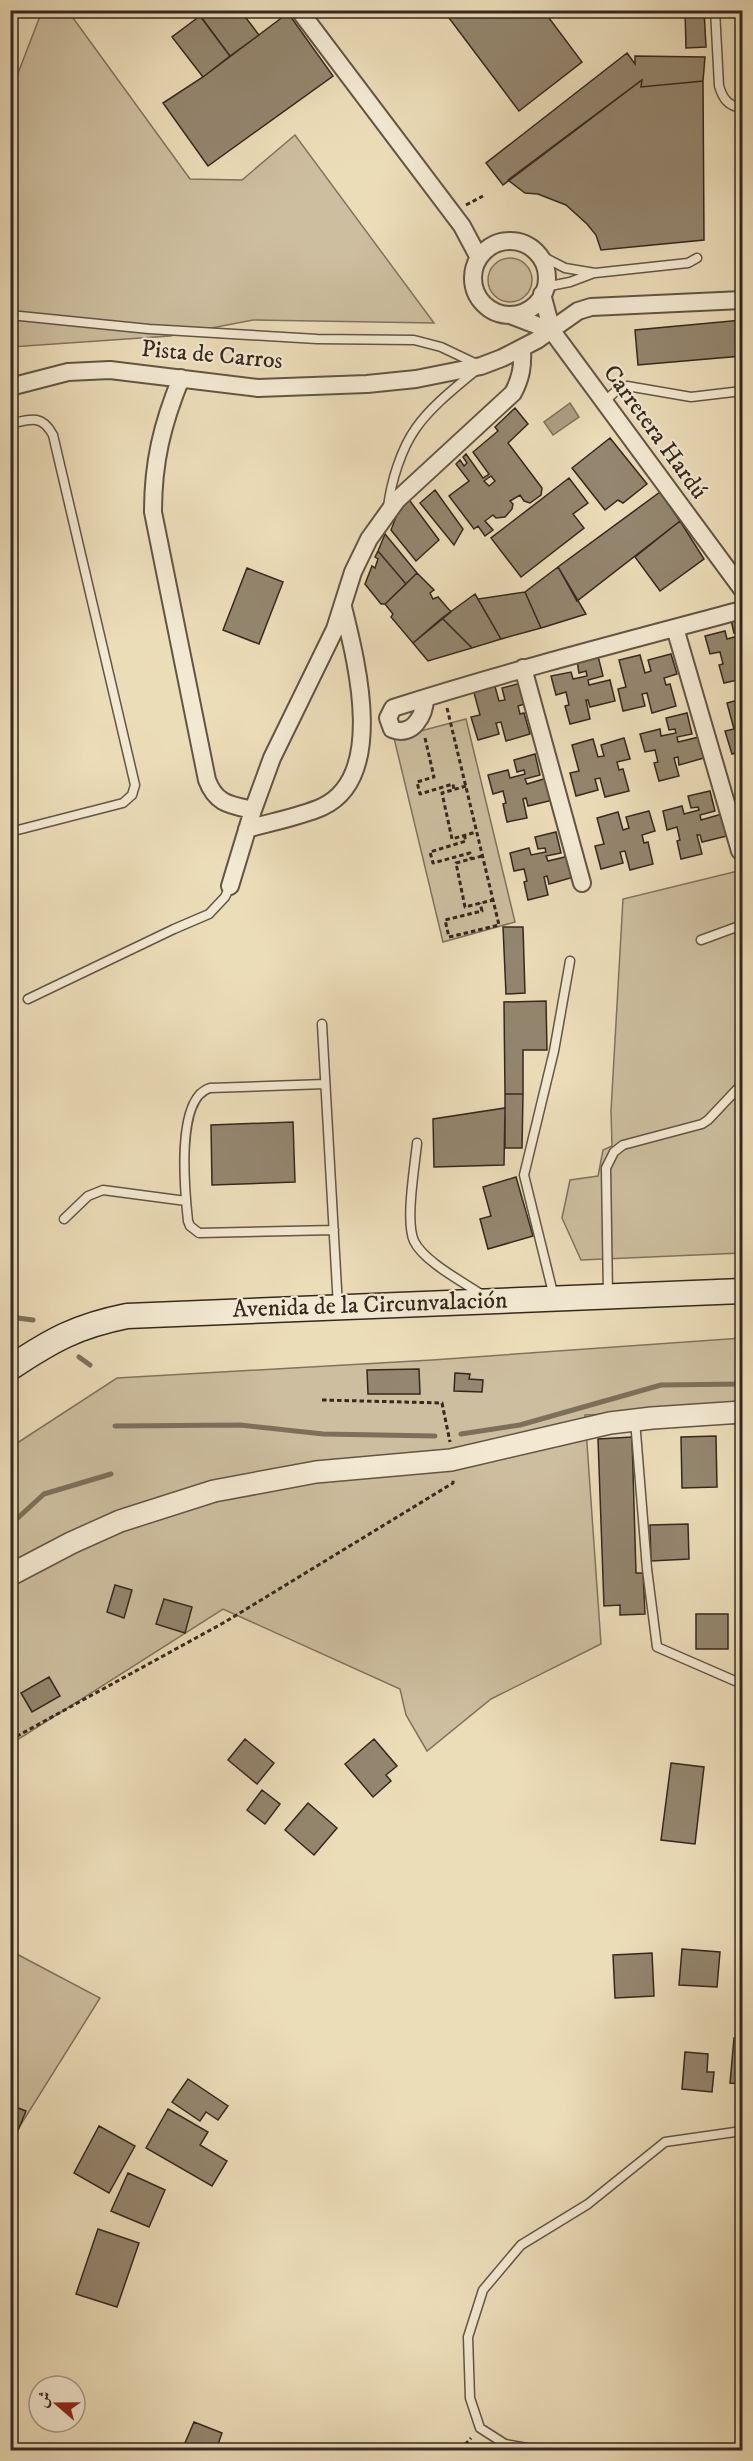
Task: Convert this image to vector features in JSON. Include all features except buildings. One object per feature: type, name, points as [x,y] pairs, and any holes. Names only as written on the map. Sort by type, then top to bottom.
[{"type":"main road","name":"Avenida de la Circunvalación","points":[[10,1368],[56,1338],[97,1322],[117,1318],[157,1314],[742,1290]]},
{"type":"street","points":[[299,10],[462,226],[479,258]]},
{"type":"street","points":[[462,226],[497,243],[521,242],[538,254],[546,270],[543,290],[532,307],[524,312],[509,314]]},
{"type":"street","points":[[497,243],[479,258],[473,273],[476,294],[490,309],[552,331]]},
{"type":"street","name":"Carretera Hardú","points":[[543,290],[552,331],[742,589]]},
{"type":"street","name":"Pista de Carros","points":[[10,387],[68,372],[84,371],[121,371],[269,388],[392,382],[481,366],[522,349],[552,331],[578,311],[598,306],[742,300]]},
{"type":"street","points":[[230,886],[253,810],[272,758],[335,629],[361,555],[388,510],[407,489],[513,393],[522,372],[522,349]]},
{"type":"street","points":[[181,378],[167,413],[158,447],[153,476],[153,512],[207,780],[211,790],[223,802],[253,810]]},
{"type":"street","points":[[247,829],[323,807],[339,794],[351,778],[359,760],[361,708],[356,657],[343,607]]},
{"type":"street","points":[[425,698],[425,707],[420,719],[408,729],[398,731],[392,729],[388,718],[393,708],[443,692],[523,668],[742,610]]},
{"type":"street","points":[[675,628],[740,851]]},
{"type":"street","points":[[523,668],[582,883]]},
{"type":"street","points":[[10,1575],[71,1543],[120,1521],[214,1491],[610,1423],[742,1412]]},
{"type":"lane","points":[[715,10],[719,86],[727,103],[742,108]]},
{"type":"lane","points":[[538,254],[565,268],[595,273]]},
{"type":"lane","points":[[543,290],[595,273],[688,263],[697,258]]},
{"type":"lane","points":[[10,315],[149,329],[327,339],[401,339],[427,343],[481,366],[416,428],[405,448],[390,490],[388,510]]},
{"type":"lane","points":[[604,402],[617,390],[627,386],[691,397],[742,391]]},
{"type":"lane","points":[[10,424],[32,419],[41,421],[49,426],[53,435],[135,784],[132,795],[123,803],[10,832]]},
{"type":"lane","points":[[28,999],[209,914],[225,897],[230,886]]},
{"type":"lane","points":[[700,940],[742,925]]},
{"type":"lane","points":[[554,1298],[524,1175],[554,1051],[570,961]]},
{"type":"lane","points":[[322,1024],[338,1307]]},
{"type":"lane","points":[[325,1084],[210,1088],[198,1093],[186,1137],[183,1173],[190,1226],[199,1233],[334,1230]]},
{"type":"lane","points":[[608,1296],[606,1168],[609,1158],[623,1145],[702,1124],[714,1115],[742,1084]]},
{"type":"lane","points":[[417,1143],[411,1224],[414,1242],[421,1251],[448,1272],[491,1300]]},
{"type":"lane","points":[[64,1219],[88,1196],[103,1190],[186,1201]]},
{"type":"lane","points":[[635,1420],[647,1569],[657,1647],[742,1684]]},
{"type":"lane","points":[[580,2451],[527,2448],[505,2444],[480,2428],[470,2398],[468,2337],[483,2290],[521,2245],[588,2204],[665,2142],[742,2131]]},
{"type":"path","points":[[443,692],[498,925],[449,938],[445,920],[482,911],[480,903]]},
{"type":"path","points":[[420,719],[434,777],[417,782],[420,794],[453,784],[454,790]]},
{"type":"path","points":[[466,786],[442,794],[452,839],[476,832]]},
{"type":"path","points":[[465,835],[466,841],[430,852],[433,863],[470,853],[471,859]]},
{"type":"path","points":[[482,856],[456,863],[465,907],[493,900]]},
{"type":"path","points":[[10,1740],[225,1622],[453,1483],[451,1452],[442,1403],[322,1400]]},
{"type":"shaded area","points":[[42,11],[68,11],[190,179],[242,180],[295,135],[434,323],[253,320],[170,336],[11,347],[10,94]]},
{"type":"shaded area","points":[[510,258],[525,265],[532,280],[525,295],[510,302],[495,295],[488,280],[495,265]]},
{"type":"shaded area","points":[[570,403],[579,417],[553,435],[544,422]]},
{"type":"shaded area","points":[[466,719],[515,922],[443,942],[394,738]]},
{"type":"shaded area","points":[[742,870],[742,1253],[581,1260],[562,1218],[570,1180],[598,1176],[603,1150],[612,1146],[611,1111],[623,899]]},
{"type":"shaded area","points":[[742,1338],[742,1425],[637,1413],[585,1415],[601,1644],[491,1699],[427,1751],[406,1715],[400,1689],[223,1609],[11,1744],[11,1447],[117,1378],[432,1360]]},
{"type":"shaded area","points":[[11,1951],[100,1998],[15,2134],[11,2131]]},
{"type":"waterway","points":[[10,27],[17,10]]},
{"type":"waterway","points":[[10,1317],[33,1320]]},
{"type":"waterway","points":[[79,1357],[90,1365]]},
{"type":"waterway","points":[[461,1434],[520,1425],[661,1385],[742,1384]]},
{"type":"waterway","points":[[115,1426],[240,1425],[323,1434],[435,1436]]},
{"type":"waterway","points":[[10,1525],[44,1494],[111,1474]]}]
